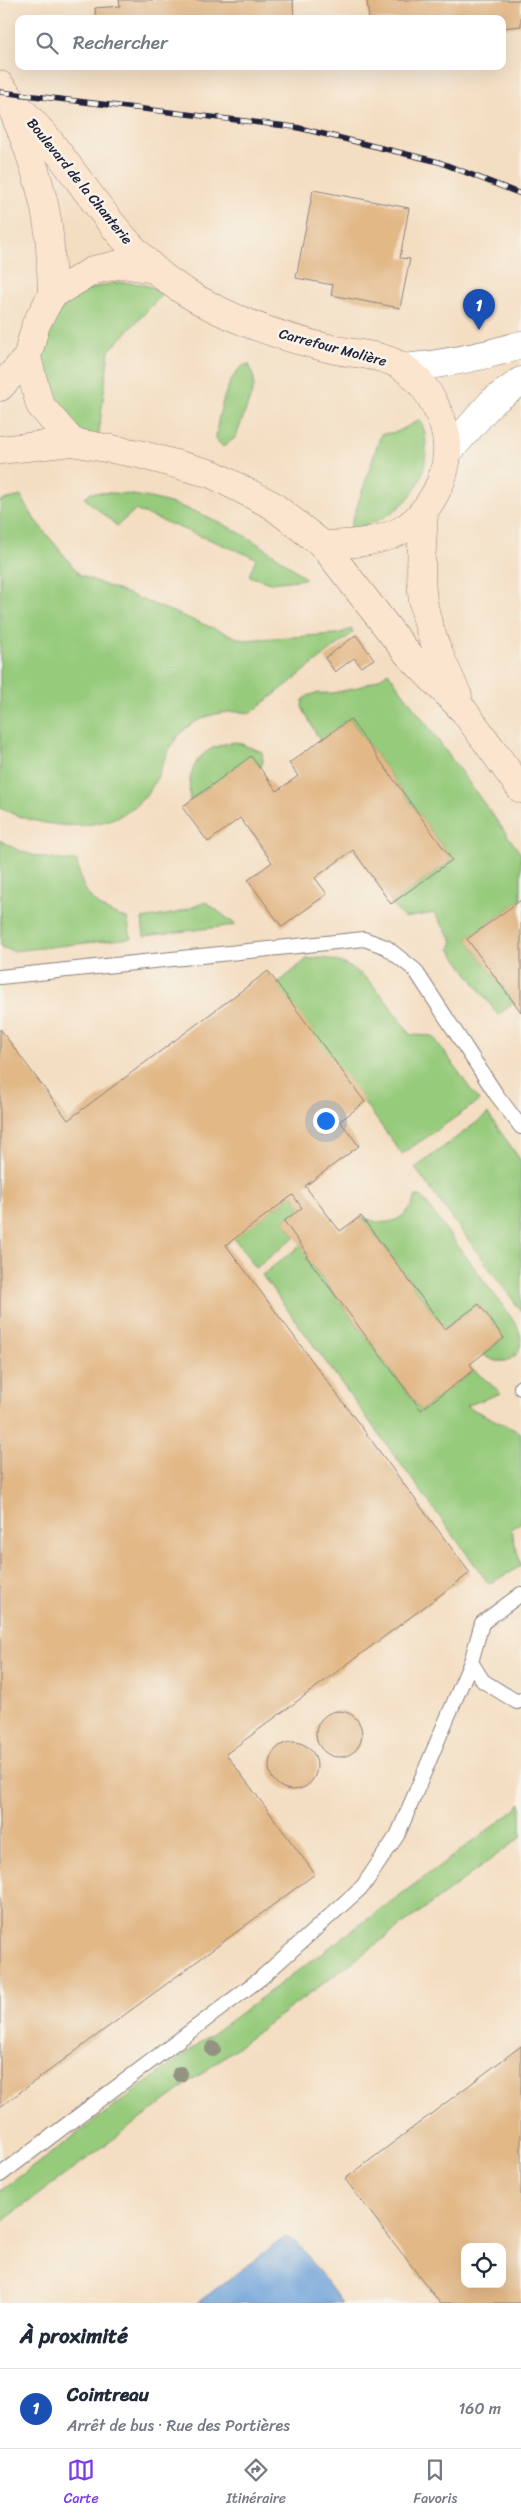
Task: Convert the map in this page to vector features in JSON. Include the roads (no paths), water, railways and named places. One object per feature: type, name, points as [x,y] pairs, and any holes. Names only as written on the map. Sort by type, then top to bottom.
[{"type":"street","name":"Boulevard de la Chanterie","points":[[3,89],[47,138],[101,211],[154,269]]},
{"type":"street","name":"Boulevard de la Chanterie","points":[[3,89],[30,150],[42,192],[48,228],[52,295]]},
{"type":"street","name":"Carrefour Molière","points":[[52,295],[94,270],[121,264],[154,269],[179,288],[219,309],[266,329],[336,350],[380,356],[404,368],[422,384],[434,404],[444,428],[448,452],[443,475],[436,492],[424,510],[406,527],[385,536],[356,544],[323,545]]},
{"type":"street","points":[[0,387],[27,358],[36,324],[52,295]]},
{"type":"street","points":[[404,368],[450,363],[521,345]]},
{"type":"street","points":[[27,358],[40,405],[72,442]]},
{"type":"street","points":[[448,452],[492,402],[521,381]]},
{"type":"street","points":[[0,450],[72,442],[139,454],[212,474],[272,505],[323,545],[408,654],[464,711],[521,788]]},
{"type":"street","points":[[424,510],[421,574],[424,605],[431,634],[464,711]]},
{"type":"lane","points":[[0,977],[364,940],[386,947],[415,970],[496,1094],[521,1127]]},
{"type":"lane","points":[[0,2175],[261,1978],[363,1886],[398,1834],[470,1662],[482,1623],[521,1594]]},
{"type":"lane","points":[[470,1662],[483,1681],[517,1702],[521,1700]]},
{"type":"water","points":[[285,2237],[297,2241],[342,2303],[197,2303]]},
{"type":"railway","points":[[0,92],[295,127],[439,162],[521,194]]},
{"type":"place","name":"Cointreau","points":[[479,330]]}]
